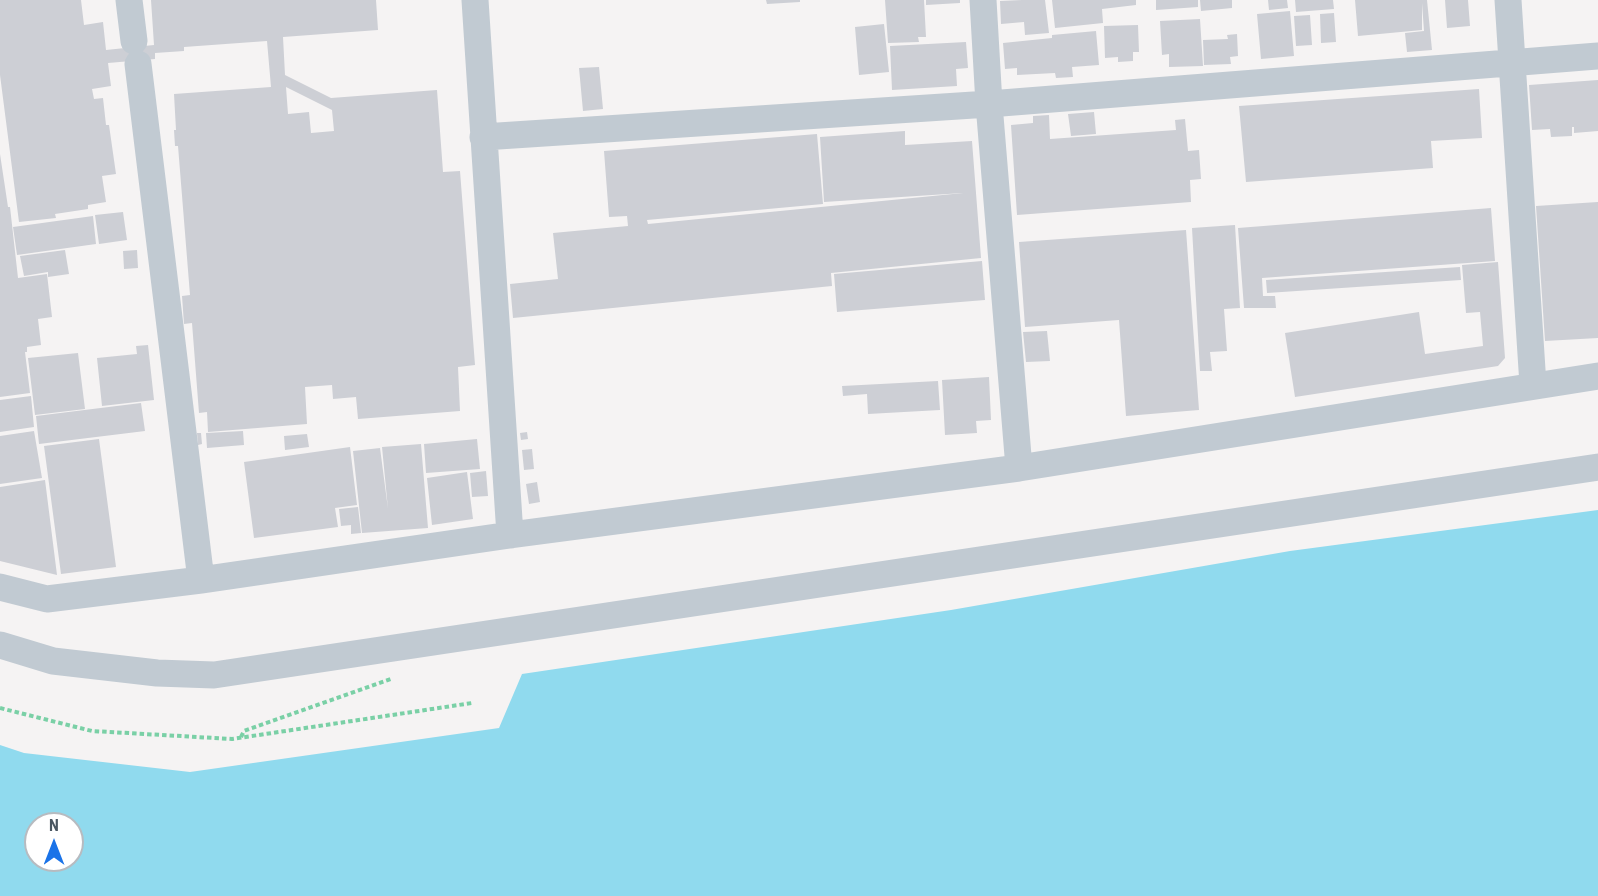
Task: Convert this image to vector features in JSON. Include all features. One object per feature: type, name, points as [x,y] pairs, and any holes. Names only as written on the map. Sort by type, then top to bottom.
[{"type":"street","points":[[129,0],[201,580]]},
{"type":"street","points":[[475,0],[510,535]]},
{"type":"street","points":[[983,0],[989,104],[1019,468]]},
{"type":"street","points":[[1508,0],[1533,386]]},
{"type":"street","points":[[483,137],[989,104],[1598,56]]},
{"type":"street","points":[[0,587],[47,599],[201,580],[510,535],[1019,468],[1598,376]]},
{"type":"street","points":[[0,645],[54,661],[157,674],[214,675],[1598,467]]},
{"type":"path","points":[[241,737],[244,731],[395,677],[402,668],[400,648]]},
{"type":"path","points":[[0,708],[92,731],[232,739],[472,703]]},
{"type":"water","points":[[1598,510],[1598,896],[0,896],[0,745],[24,753],[190,772],[499,728],[522,674],[951,610],[1290,551]]},
{"type":"building","points":[[0,0],[81,0],[84,25],[103,22],[106,50],[154,45],[151,0],[376,0],[378,30],[283,37],[285,75],[331,98],[437,90],[443,172],[460,171],[475,365],[458,367],[460,411],[358,419],[356,397],[333,399],[332,385],[305,387],[307,424],[208,432],[207,412],[199,413],[192,323],[184,324],[182,296],[190,295],[178,146],[175,146],[174,94],[271,87],[267,41],[184,47],[184,51],[155,53],[155,59],[108,63],[111,86],[92,89],[94,99],[103,98],[116,174],[102,176],[106,202],[88,205],[88,209],[55,214],[56,218],[19,222],[0,75]],"holes":[[[286,87],[332,110],[334,131],[311,133],[309,112],[288,114]]]},
{"type":"building","points":[[766,0],[800,0],[800,2],[767,4]]},
{"type":"building","points":[[885,0],[924,0],[926,37],[918,37],[919,42],[888,43]]},
{"type":"building","points":[[926,0],[960,0],[960,3],[926,5]]},
{"type":"building","points":[[1045,0],[1049,33],[1025,35],[1024,22],[1001,24],[1000,1]]},
{"type":"building","points":[[1052,0],[1136,0],[1136,5],[1102,9],[1103,23],[1055,28]]},
{"type":"building","points":[[1156,0],[1198,0],[1198,7],[1156,10]]},
{"type":"building","points":[[1200,0],[1232,0],[1232,8],[1201,11]]},
{"type":"building","points":[[1268,0],[1287,0],[1288,8],[1269,10]]},
{"type":"building","points":[[1295,0],[1333,0],[1334,9],[1296,12]]},
{"type":"building","points":[[1355,0],[1427,0],[1432,50],[1407,52],[1405,33],[1424,31],[1422,3],[1422,30],[1358,36]]},
{"type":"building","points":[[1445,0],[1468,0],[1470,26],[1447,28]]},
{"type":"building","points":[[1290,11],[1294,56],[1261,59],[1257,14]]},
{"type":"building","points":[[1334,13],[1336,42],[1321,43],[1320,14]]},
{"type":"building","points":[[1310,15],[1312,45],[1296,46],[1294,16]]},
{"type":"building","points":[[1200,19],[1203,66],[1169,67],[1169,54],[1162,55],[1160,21]]},
{"type":"building","points":[[884,24],[889,72],[859,75],[855,27]]},
{"type":"building","points":[[1138,25],[1139,52],[1133,52],[1133,61],[1118,62],[1118,57],[1105,58],[1104,26]]},
{"type":"building","points":[[1096,31],[1099,65],[1072,67],[1073,77],[1056,78],[1055,73],[1017,75],[1017,68],[1005,69],[1003,43]]},
{"type":"building","points":[[1237,34],[1238,56],[1230,57],[1231,64],[1204,65],[1203,40],[1228,39],[1227,35]]},
{"type":"building","points":[[966,42],[968,68],[956,69],[957,86],[892,90],[890,46]]},
{"type":"building","points":[[599,67],[603,109],[583,111],[579,68]]},
{"type":"building","points":[[1598,80],[1598,131],[1574,133],[1574,127],[1572,127],[1572,136],[1551,137],[1550,129],[1532,130],[1529,85]]},
{"type":"building","points":[[1479,89],[1482,138],[1431,141],[1433,168],[1246,182],[1239,106]]},
{"type":"building","points":[[1094,112],[1096,134],[1071,136],[1068,114]]},
{"type":"building","points":[[1049,115],[1050,139],[1176,130],[1175,120],[1185,119],[1188,151],[1199,150],[1201,179],[1190,180],[1191,202],[1017,215],[1011,125],[1033,123],[1033,116]]},
{"type":"building","points":[[905,131],[905,145],[972,141],[981,258],[831,273],[832,286],[513,318],[510,284],[558,279],[553,233],[628,226],[627,216],[609,217],[604,151],[817,134],[823,204],[647,220],[648,224],[963,193],[824,202],[820,137]]},
{"type":"building","points":[[0,154],[8,207],[10,207],[18,278],[47,274],[52,317],[38,319],[41,345],[27,347],[27,352],[25,352],[30,393],[0,397]]},
{"type":"building","points":[[1598,202],[1598,338],[1545,341],[1536,206]]},
{"type":"building","points":[[1491,208],[1495,261],[1262,278],[1263,296],[1275,296],[1276,308],[1244,308],[1238,228]]},
{"type":"building","points":[[123,212],[127,240],[99,244],[95,215]]},
{"type":"building","points":[[93,216],[96,244],[17,255],[13,227]]},
{"type":"building","points":[[1235,225],[1240,308],[1224,309],[1227,351],[1210,352],[1212,371],[1200,371],[1192,228]]},
{"type":"building","points":[[1186,230],[1199,410],[1126,416],[1119,320],[1025,327],[1019,242]]},
{"type":"building","points":[[65,250],[69,274],[48,277],[48,272],[24,276],[20,256]]},
{"type":"building","points":[[137,250],[138,268],[124,269],[123,251]]},
{"type":"building","points":[[982,261],[985,300],[837,312],[834,274]]},
{"type":"building","points":[[1498,262],[1505,358],[1498,366],[1295,397],[1285,333],[1419,312],[1425,354],[1483,346],[1480,312],[1466,313],[1462,265]]},
{"type":"building","points":[[1460,267],[1461,280],[1267,293],[1266,280]]},
{"type":"building","points":[[1047,331],[1050,361],[1026,362],[1023,332]]},
{"type":"building","points":[[148,345],[154,400],[102,406],[97,358],[137,354],[136,346]]},
{"type":"building","points":[[78,353],[85,409],[35,415],[28,358]]},
{"type":"building","points":[[989,377],[991,420],[976,421],[977,433],[945,435],[942,380]]},
{"type":"building","points":[[938,381],[940,410],[868,414],[867,394],[843,396],[842,386]]},
{"type":"building","points":[[31,396],[34,427],[0,432],[0,400]]},
{"type":"building","points":[[141,403],[145,431],[39,444],[36,416]]},
{"type":"building","points":[[34,431],[42,478],[0,484],[0,436]]},
{"type":"building","points":[[243,431],[244,445],[207,448],[206,433]]},
{"type":"building","points":[[527,432],[528,439],[521,440],[520,433]]},
{"type":"building","points":[[197,433],[201,433],[202,444],[198,445]]},
{"type":"building","points":[[307,434],[309,447],[285,450],[284,436]]},
{"type":"building","points":[[99,439],[116,567],[61,574],[44,446]]},
{"type":"building","points":[[477,439],[480,469],[426,473],[424,444]]},
{"type":"building","points":[[421,444],[428,528],[362,533],[353,451],[380,448],[388,509],[382,447]]},
{"type":"building","points":[[350,447],[357,505],[335,508],[338,527],[254,538],[244,462]]},
{"type":"building","points":[[532,449],[534,469],[524,470],[522,450]]},
{"type":"building","points":[[486,471],[488,496],[472,497],[470,473]]},
{"type":"building","points":[[467,472],[473,519],[432,525],[427,478]]},
{"type":"building","points":[[45,480],[57,575],[0,561],[0,487]]},
{"type":"building","points":[[537,482],[540,502],[529,504],[526,484]]},
{"type":"building","points":[[358,507],[361,533],[351,534],[351,525],[341,526],[339,509]]}]
